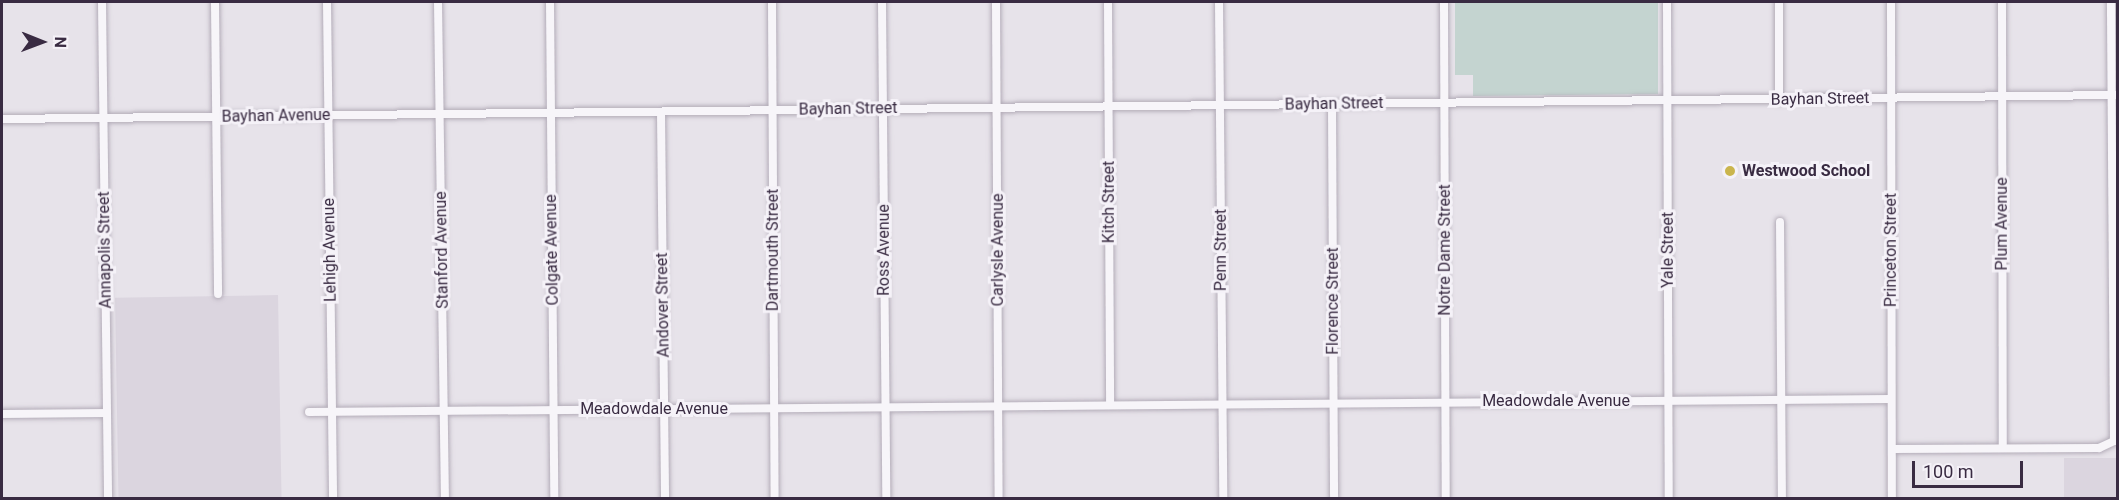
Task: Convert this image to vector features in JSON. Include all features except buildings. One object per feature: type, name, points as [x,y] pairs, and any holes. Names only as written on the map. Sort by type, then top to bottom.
[{"type":"street","name":"Annapolis Street","points":[[102,2],[108,498]]},
{"type":"street","points":[[215,2],[218,294]]},
{"type":"street","name":"Lehigh Avenue","points":[[327,2],[333,498]]},
{"type":"street","name":"Stanford Avenue","points":[[438,2],[445,498]]},
{"type":"street","name":"Colgate Avenue","points":[[550,2],[554,498]]},
{"type":"street","name":"Dartmouth Street","points":[[772,2],[775,498]]},
{"type":"street","name":"Ross Avenue","points":[[882,2],[886,498]]},
{"type":"street","name":"Carlysle Avenue","points":[[996,2],[999,498]]},
{"type":"street","name":"Kitch Street","points":[[1108,2],[1110,404]]},
{"type":"street","name":"Penn Street","points":[[1220,2],[1223,498]]},
{"type":"street","name":"Notre Dame Street","points":[[1444,2],[1446,498]]},
{"type":"street","name":"Yale Street","points":[[1667,2],[1669,498]]},
{"type":"street","points":[[1779,2],[1779,100]]},
{"type":"street","name":"Princeton Street","points":[[1891,2],[1892,498]]},
{"type":"street","name":"Plum Avenue","points":[[2002,2],[2003,447]]},
{"type":"street","points":[[1892,449],[2099,448],[2114,441],[2115,95],[2111,2]]},
{"type":"street","name":"Bayhan Street","points":[[551,113],[2115,95]]},
{"type":"street","name":"Florence Street","points":[[1332,105],[1334,498]]},
{"type":"street","name":"Andover Street","points":[[661,112],[665,498]]},
{"type":"street","name":"Bayhan Avenue","points":[[2,119],[551,113]]},
{"type":"street","points":[[1780,222],[1782,498]]},
{"type":"street","name":"Meadowdale Avenue","points":[[309,412],[999,404],[1891,399]]},
{"type":"street","points":[[2,414],[107,413]]},
{"type":"shaded area","points":[[1455,2],[1658,2],[1658,94],[1473,96],[1473,75],[1455,75]]},
{"type":"shaded area","points":[[278,295],[282,498],[119,498],[115,298]]},
{"type":"shaded area","points":[[2064,458],[2117,458],[2117,498],[2064,498]]},
{"type":"place","name":"Westwood School","points":[[1730,171]]}]
